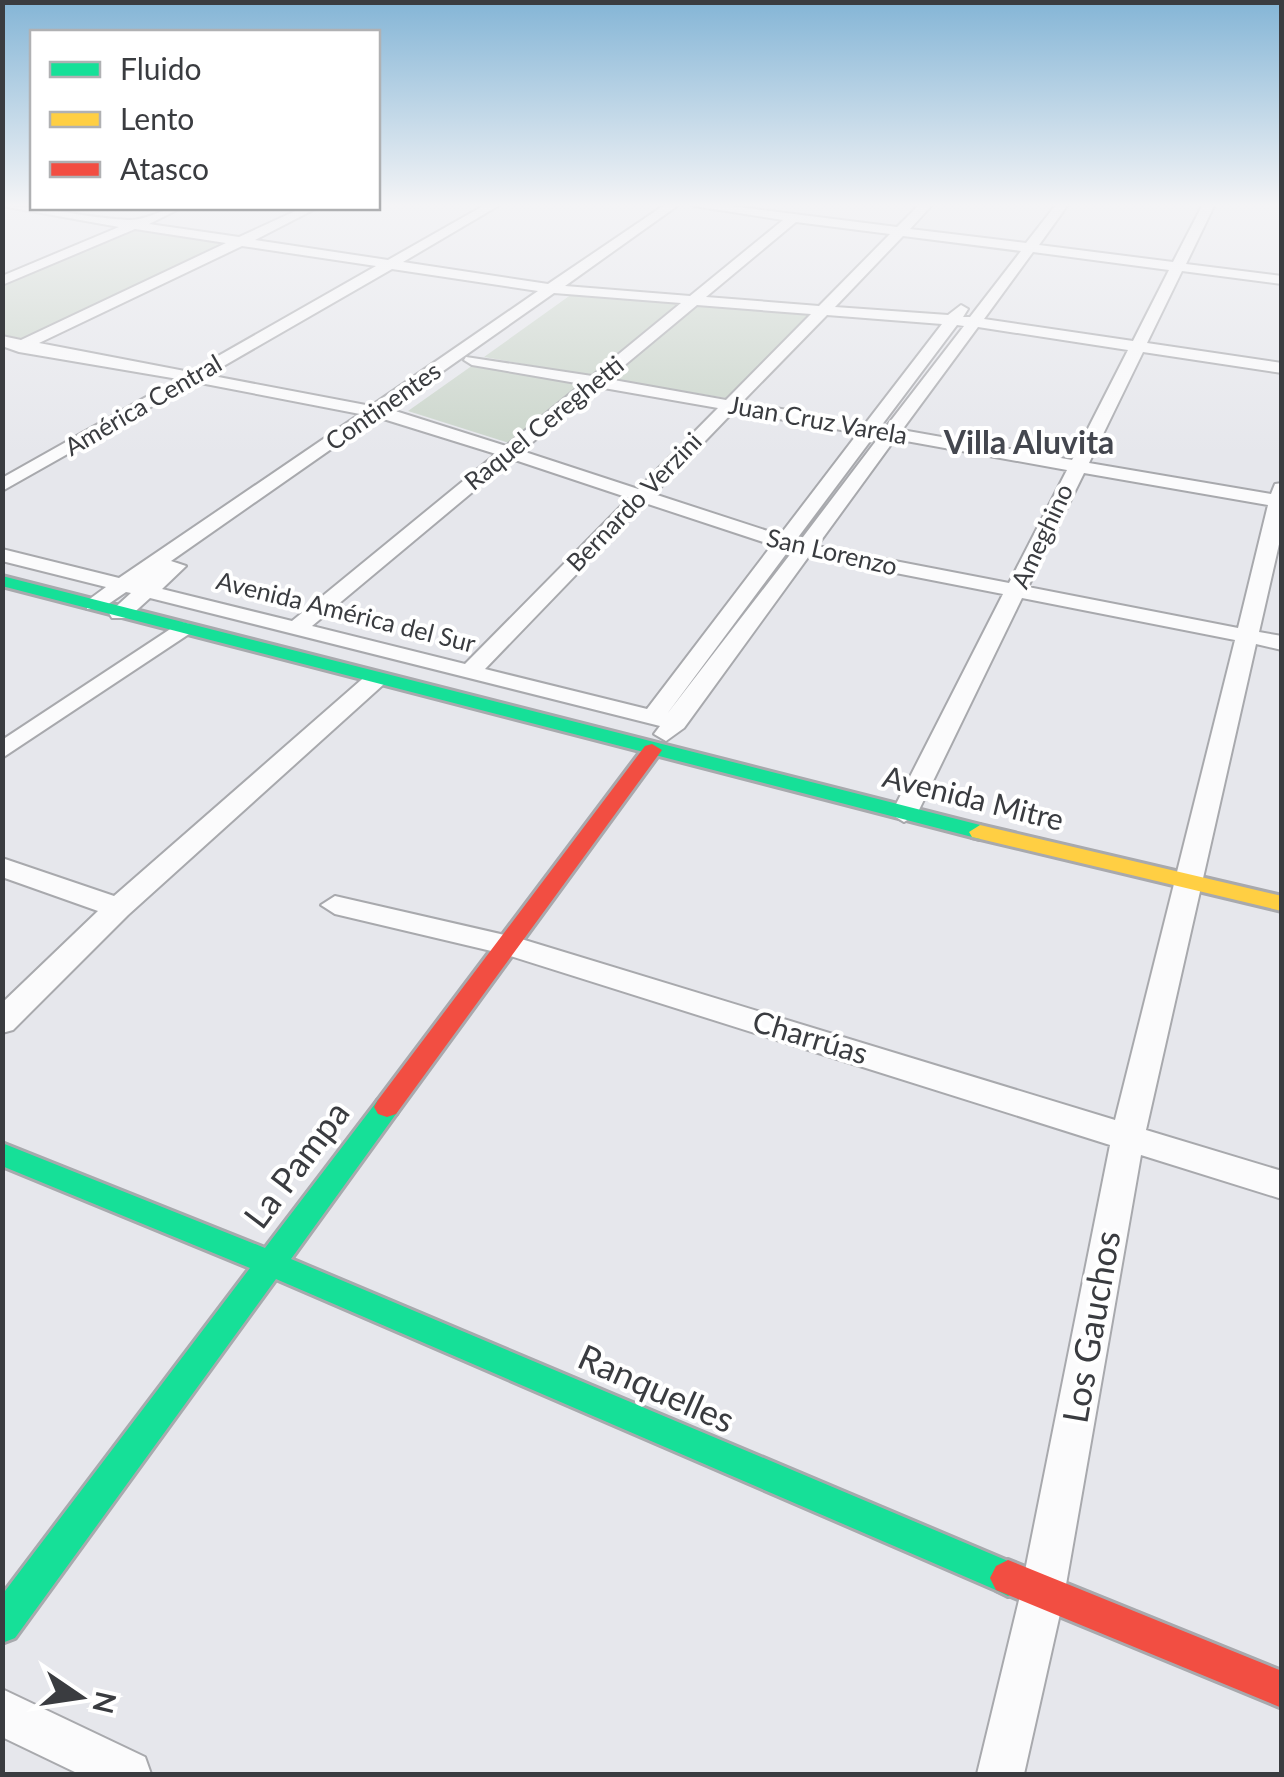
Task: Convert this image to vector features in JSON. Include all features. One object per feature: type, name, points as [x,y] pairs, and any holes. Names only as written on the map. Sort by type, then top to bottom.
[{"type":"street","points":[[2,355],[142,289]]},
{"type":"street","name":"América Central","points":[[2,486],[346,289]]},
{"type":"street","points":[[553,289],[975,322],[1282,368]]},
{"type":"street","name":"Raquel Cereghetti","points":[[296,628],[705,289]]},
{"type":"street","name":"Bernardo Verzini","points":[[470,671],[843,289]]},
{"type":"street","points":[[652,750],[665,720],[782,542],[952,320],[981,289]]},
{"type":"street","points":[[665,720],[893,433],[996,289]]},
{"type":"street","name":"Ameghino","points":[[904,814],[1166,289]]},
{"type":"street","name":"Continentes","points":[[94,605],[472,360],[560,290]]},
{"type":"street","name":"Continentes","points":[[120,613],[176,565],[560,290]]},
{"type":"street","name":"San Lorenzo","points":[[2,341],[385,413],[804,549],[1282,643]]},
{"type":"street","name":"Juan Cruz Varela","points":[[472,360],[1280,497]]},
{"type":"street","name":"Los Gauchos","points":[[1001,1774],[1042,1596],[1128,1136],[1280,497]]},
{"type":"street","name":"Avenida América del Sur","points":[[2,555],[665,720]]},
{"type":"street","points":[[2,581],[120,613]]},
{"type":"street","name":"Avenida Mitre","points":[[120,613],[904,814],[1282,904]]},
{"type":"street","points":[[8,740],[181,629]]},
{"type":"street","points":[[2,1022],[118,908],[376,679]]},
{"type":"street","name":"La Pampa","points":[[2,1625],[270,1259],[652,750]]},
{"type":"street","points":[[2,867],[118,908]]},
{"type":"street","name":"Charrúas","points":[[335,905],[508,945],[1282,1185]]},
{"type":"street","name":"Ranquelles","points":[[2,1154],[270,1259],[1042,1596],[1282,1690]]},
{"type":"street","points":[[2,1712],[128,1774]]},
{"type":"shaded area","points":[[2,289],[132,289],[26,339],[3,335]]},
{"type":"shaded area","points":[[572,294],[683,303],[594,376],[484,357]]},
{"type":"shaded area","points":[[698,304],[813,313],[726,398],[610,379]]},
{"type":"shaded area","points":[[473,365],[584,384],[509,443],[408,411]]},
{"type":"traffic: fast","points":[[2,581],[980,832]]},
{"type":"traffic: fast","points":[[2,1625],[387,1107]]},
{"type":"traffic: fast","points":[[2,1154],[323,1285],[1008,1578]]},
{"type":"traffic: slow","points":[[980,832],[1282,904]]},
{"type":"traffic: jam","points":[[387,1107],[652,750]]},
{"type":"traffic: jam","points":[[1008,1578],[1282,1690]]},
{"type":"district","name":"Villa Aluvita","points":[[1029,443]]}]
